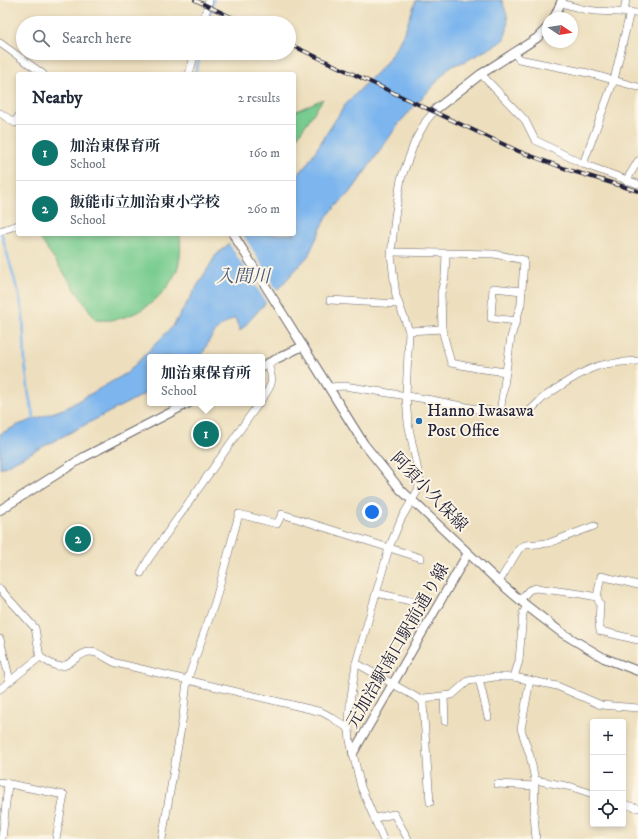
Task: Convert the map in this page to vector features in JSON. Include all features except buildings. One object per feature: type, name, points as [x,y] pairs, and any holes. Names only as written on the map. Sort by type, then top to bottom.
[{"type":"street","points":[[205,16],[209,0]]},
{"type":"street","points":[[584,164],[614,80],[627,12],[626,0]]},
{"type":"street","points":[[556,12],[561,1],[595,11],[638,13]]},
{"type":"street","points":[[383,839],[361,787],[349,729],[350,703],[356,663],[389,548],[401,519],[418,490],[420,481],[408,423],[406,396],[409,331],[398,304],[394,282],[392,252],[395,216],[401,179],[415,140],[426,121],[436,109],[481,74],[515,54],[542,33]]},
{"type":"street","points":[[0,42],[16,54]]},
{"type":"street","points":[[515,54],[519,59],[588,73],[638,87]]},
{"type":"street","points":[[24,60],[40,72]]},
{"type":"street","points":[[190,72],[193,60]]},
{"type":"street","points":[[481,74],[525,120],[535,140],[584,164],[626,181],[638,184]]},
{"type":"street","points":[[0,113],[15,123],[16,121]]},
{"type":"street","points":[[626,181],[638,162]]},
{"type":"street","points":[[0,231],[16,226]]},
{"type":"street","name":"阿須小久保線","points":[[234,236],[364,444],[400,489],[499,582],[562,633],[604,658],[638,671]]},
{"type":"street","points":[[392,252],[494,254],[524,260],[521,304],[511,338],[500,413]]},
{"type":"street","points":[[446,254],[445,276],[441,293],[442,329],[451,363],[506,372]]},
{"type":"street","points":[[517,321],[491,318],[493,288],[522,290]]},
{"type":"street","points":[[330,300],[398,304]]},
{"type":"street","points":[[409,331],[442,329]]},
{"type":"street","points":[[265,394],[272,383],[272,376],[265,365],[303,346]]},
{"type":"street","points":[[329,387],[344,386],[432,400],[500,413],[526,414],[538,402],[563,384],[596,366],[638,362]]},
{"type":"street","points":[[0,510],[84,457],[183,406]]},
{"type":"street","points":[[142,573],[148,560],[257,406]]},
{"type":"street","points":[[162,839],[183,716],[187,681],[215,602],[239,514],[277,524],[282,514],[421,558]]},
{"type":"street","points":[[499,582],[519,549],[525,545],[549,543],[594,526]]},
{"type":"street","name":"元加治駅南口駅前通り線","points":[[353,753],[468,553]]},
{"type":"street","points":[[638,585],[601,576],[597,597],[600,604],[600,631],[638,640]]},
{"type":"street","points":[[520,600],[529,590],[536,588],[597,597]]},
{"type":"street","points":[[0,590],[35,628],[40,657]]},
{"type":"street","points":[[377,593],[415,602]]},
{"type":"street","points":[[514,677],[519,661],[523,613],[527,606]]},
{"type":"street","points":[[0,639],[10,681]]},
{"type":"street","points":[[40,657],[57,666],[65,666],[81,655],[89,652],[96,653],[116,663],[322,712],[349,729]]},
{"type":"street","points":[[0,689],[40,657]]},
{"type":"street","points":[[356,663],[421,700],[423,704],[430,802]]},
{"type":"street","points":[[421,700],[424,698],[452,695],[468,681],[495,677],[514,677],[557,686],[601,705],[638,708]]},
{"type":"street","points":[[479,679],[488,717]]},
{"type":"street","points":[[530,680],[521,729],[530,756],[535,783],[534,814],[536,839]]},
{"type":"street","points":[[444,696],[445,721]]},
{"type":"street","points":[[0,782],[64,795],[56,839]]},
{"type":"street","points":[[497,784],[535,783],[572,787],[590,793]]},
{"type":"street","points":[[2,839],[8,784]]},
{"type":"street","points":[[626,805],[638,808]]},
{"type":"street","points":[[375,818],[394,814],[408,839]]},
{"type":"green space","points":[[323,99],[296,139],[296,111]]},
{"type":"green space","points":[[38,236],[180,236],[181,248],[177,270],[166,288],[159,296],[150,304],[132,315],[109,320],[96,320]]},
{"type":"water","name":"入間川","points":[[416,0],[502,0],[508,20],[507,30],[503,41],[466,61],[451,66],[400,122],[353,189],[327,216],[308,256],[240,331],[235,318],[228,321],[214,333],[203,354],[147,354],[147,393],[0,469],[0,434],[18,425],[66,408],[127,373],[173,326],[216,255],[238,236],[296,236],[296,178],[307,164],[345,105],[385,64],[399,43]]},
{"type":"pier","points":[[235,236],[244,236],[278,292],[267,304],[228,242]]},
{"type":"waterway","points":[[210,16],[214,0]]},
{"type":"waterway","points":[[196,72],[199,60]]},
{"type":"waterway","points":[[1,232],[23,315],[25,362],[29,396],[35,423]]},
{"type":"railway","points":[[195,0],[229,16]]},
{"type":"railway","points":[[296,47],[518,151],[569,170],[638,191]]},
{"type":"place","name":"Hanno Iwasawa Post Office","points":[[419,421]]},
{"type":"place","name":"加治東保育所","points":[[206,434]]},
{"type":"place","name":"飯能市立加治東小学校","points":[[78,539]]}]
